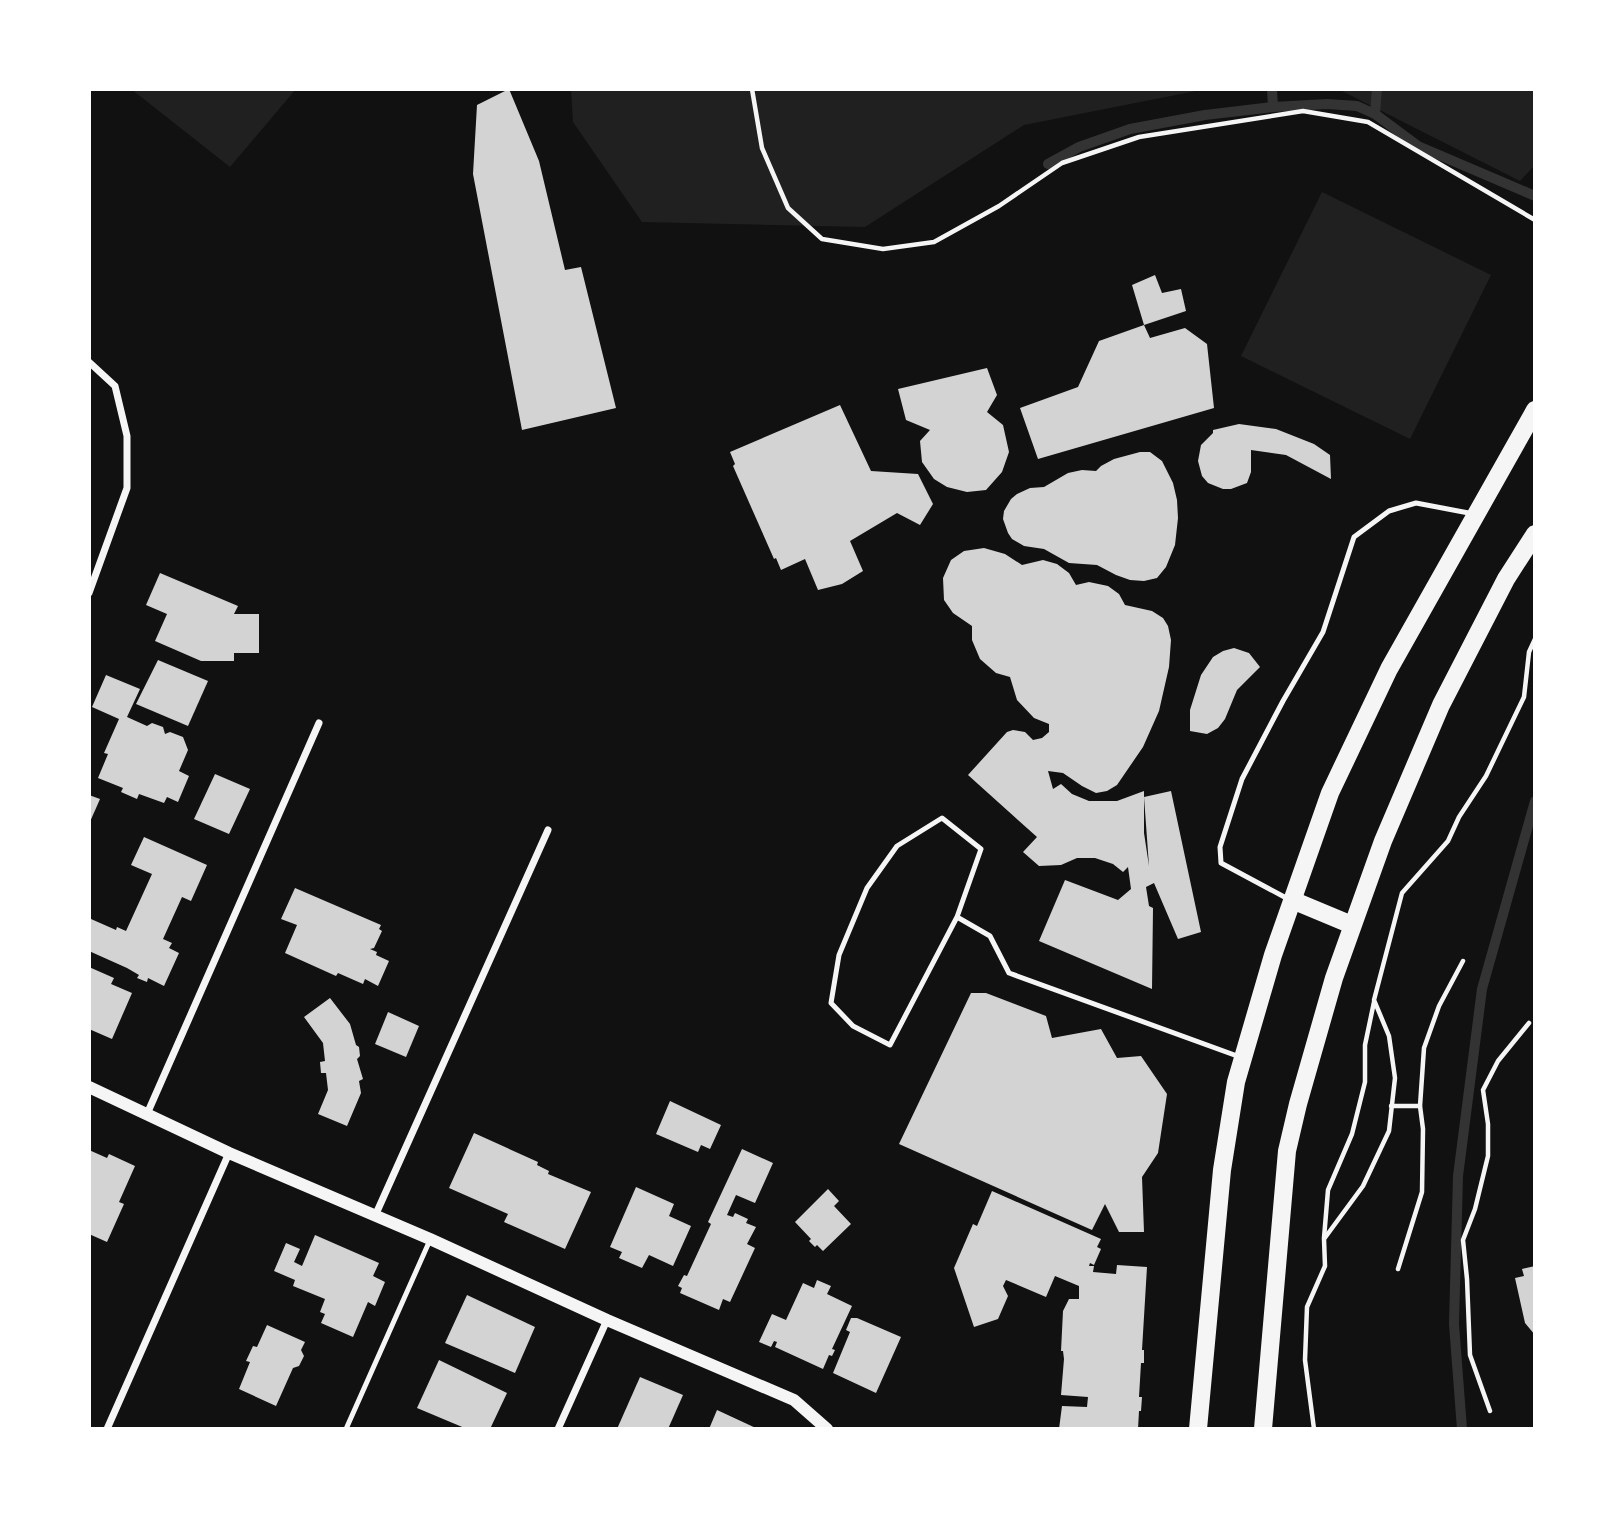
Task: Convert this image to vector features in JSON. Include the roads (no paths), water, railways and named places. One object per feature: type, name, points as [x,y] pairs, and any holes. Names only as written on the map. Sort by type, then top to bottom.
[{"type":"main road","points":[[1198,1429],[1222,1170],[1236,1082],[1259,998],[1330,793],[1389,669],[1535,410]]},
{"type":"main road","points":[[1263,1429],[1287,1151],[1330,990],[1383,841],[1441,705],[1506,579],[1535,534]]},
{"type":"main road","points":[[1292,900],[1352,925]]},
{"type":"street","points":[[89,362],[115,386],[127,436],[127,488],[100,570],[89,593]]},
{"type":"street","points":[[146,1114],[319,723]]},
{"type":"street","points":[[375,1216],[548,830]]},
{"type":"street","points":[[89,1087],[229,1153],[794,1400],[827,1429]]},
{"type":"street","points":[[107,1429],[229,1153]]},
{"type":"street","points":[[558,1429],[607,1320]]},
{"type":"lane","points":[[1292,900],[1221,863],[1220,847],[1242,779],[1323,632],[1354,537],[1388,511],[1416,503],[1477,515]]},
{"type":"lane","points":[[942,818],[981,849],[957,917],[890,1045],[853,1026],[831,1003],[839,955],[867,888],[897,846],[942,818]]},
{"type":"lane","points":[[957,917],[990,936],[1009,973],[1243,1058]]},
{"type":"lane","points":[[346,1429],[430,1239]]},
{"type":"waterway","points":[[1272,89],[1273,107]]},
{"type":"waterway","points":[[1375,114],[1377,89]]},
{"type":"waterway","points":[[1048,164],[1079,147],[1130,129],[1205,115],[1327,104],[1357,106],[1375,114],[1418,146],[1535,196]]},
{"type":"waterway","points":[[1462,1429],[1454,1324],[1458,1176],[1482,989],[1535,801]]}]
